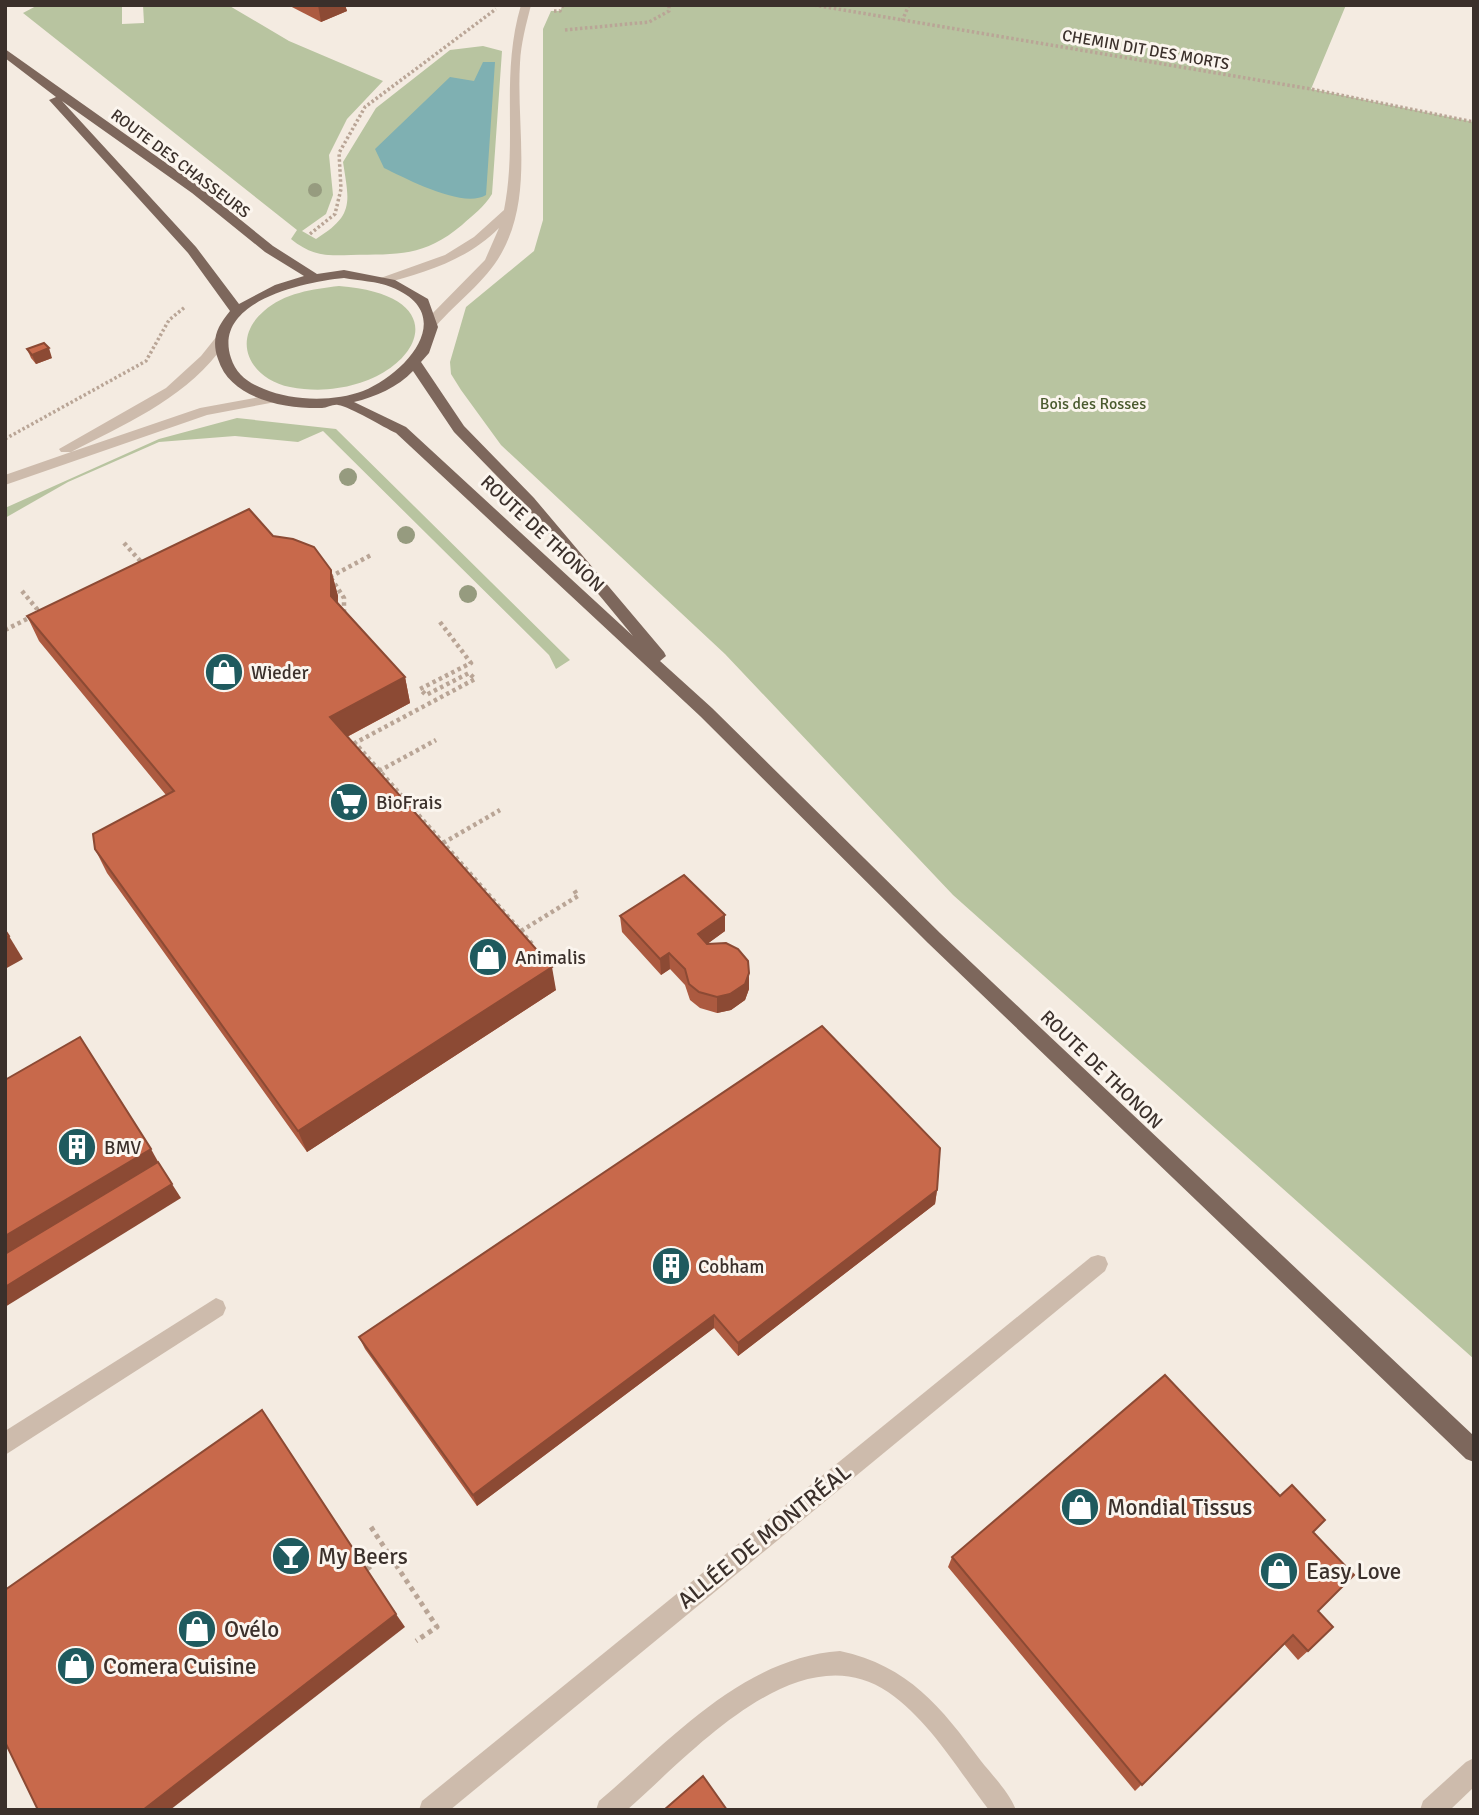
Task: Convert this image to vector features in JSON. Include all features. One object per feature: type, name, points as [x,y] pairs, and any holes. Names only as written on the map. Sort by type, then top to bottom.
[{"type":"main road","name":"ROUTE DES CHASSEURS","points":[[5,52],[30,73],[196,190],[269,249],[314,277]]},
{"type":"main road","name":"ROUTE DES CHASSEURS","points":[[30,73],[192,250],[239,312]]},
{"type":"main road","points":[[344,274],[381,280],[398,286],[418,299],[431,323],[431,339],[416,365],[384,387],[341,401],[307,403],[276,398],[245,386],[230,373],[221,351],[222,339],[228,325],[239,312],[275,288],[314,277],[344,274]]},
{"type":"main road","name":"ROUTE DE THONON","points":[[416,365],[459,429],[529,501],[706,712]]},
{"type":"main road","name":"ROUTE DE THONON","points":[[341,401],[383,419],[408,437],[706,712],[944,948],[1474,1451]]},
{"type":"street","points":[[431,323],[494,255],[511,208],[517,177],[518,39],[525,7]]},
{"type":"street","points":[[381,280],[436,266],[463,253],[481,240],[511,208]]},
{"type":"street","points":[[9,479],[180,386],[200,370],[222,339]]},
{"type":"street","points":[[9,479],[205,411],[276,398]]},
{"type":"street","name":"ALLÉE DE MONTRÉAL","points":[[431,1810],[1098,1264]]},
{"type":"street","points":[[5,1444],[216,1308]]},
{"type":"street","points":[[608,1810],[756,1686],[800,1667],[824,1663],[850,1664],[875,1671],[915,1699],[1004,1810]]},
{"type":"street","points":[[1432,1810],[1474,1770]]},
{"type":"path","points":[[310,234],[335,214],[341,189],[339,153],[365,107],[491,11],[525,7],[560,11],[564,5]]},
{"type":"path","points":[[565,30],[649,22],[669,11],[669,5]]},
{"type":"path","name":"CHEMIN DIT DES MORTS","points":[[814,5],[1311,89],[1474,122]]},
{"type":"path","points":[[902,21],[909,5]]},
{"type":"path","points":[[5,439],[146,360],[157,346],[164,323],[185,307]]},
{"type":"path","points":[[124,543],[146,568]]},
{"type":"path","points":[[328,578],[373,554]]},
{"type":"path","points":[[325,571],[344,597],[344,620]]},
{"type":"path","points":[[22,591],[37,609],[32,621]]},
{"type":"path","points":[[5,630],[34,615]]},
{"type":"path","points":[[440,622],[471,663],[420,689],[426,695],[469,673],[475,679],[355,743],[533,945]]},
{"type":"path","points":[[379,771],[436,740]]},
{"type":"path","points":[[443,843],[500,810]]},
{"type":"path","points":[[422,838],[433,831]]},
{"type":"path","points":[[521,931],[578,896],[574,891]]},
{"type":"path","points":[[504,931],[515,925]]},
{"type":"path","points":[[371,1527],[437,1627],[416,1641]]},
{"type":"path","points":[[366,1569],[387,1553]]},
{"type":"green space","points":[[38,5],[117,5],[122,7],[122,24],[144,23],[143,5],[228,5],[289,41],[383,81],[347,119],[329,155],[333,195],[326,214],[302,231],[316,239],[343,215],[347,188],[343,162],[376,108],[450,50],[483,46],[502,51],[492,194],[462,225],[423,248],[397,254],[334,255],[313,252],[291,239],[297,230],[23,13]]},
{"type":"green space","name":"Bois des Rosses","points":[[563,5],[1346,5],[1311,89],[1474,122],[1474,1359],[953,895],[725,654],[501,445],[461,390],[451,374],[450,362],[466,307],[534,251],[543,220],[543,29],[551,11],[560,11]]},
{"type":"green space","points":[[339,286],[382,294],[407,309],[415,328],[409,348],[392,367],[364,382],[330,389],[290,387],[264,376],[249,357],[248,334],[254,322],[272,305],[290,296]]},
{"type":"green space","points":[[237,418],[336,429],[570,660],[556,669],[549,655],[323,431],[298,442],[235,436],[159,442],[68,482],[5,518],[5,508],[159,439]]},
{"type":"water","points":[[483,62],[495,62],[486,195],[476,198],[450,196],[384,168],[375,149],[450,77],[474,81]]},
{"type":"building","points":[[44,343],[49,348],[32,355],[27,349]]},
{"type":"building","points":[[249,509],[273,536],[293,539],[314,547],[331,570],[331,596],[405,677],[330,717],[552,967],[298,1131],[95,849],[93,834],[174,791],[27,616]]},
{"type":"building","points":[[684,875],[725,915],[698,934],[707,944],[726,943],[738,949],[748,961],[749,973],[745,984],[730,994],[717,997],[699,992],[689,984],[685,969],[669,953],[660,959],[620,916]]},
{"type":"building","name":"Cobham","points":[[822,1026],[940,1148],[937,1190],[738,1343],[714,1315],[473,1495],[359,1337]]},
{"type":"building","name":"BMV","points":[[80,1037],[151,1149],[5,1236],[5,1080]]},
{"type":"building","points":[[158,1162],[172,1184],[5,1287],[5,1254]]},
{"type":"building","points":[[1165,1375],[1280,1496],[1292,1485],[1325,1520],[1313,1532],[1354,1575],[1318,1611],[1333,1627],[1308,1651],[1293,1635],[1142,1785],[952,1557]]},
{"type":"building","points":[[262,1410],[396,1614],[143,1810],[38,1810],[5,1742],[5,1590]]},
{"type":"building","points":[[703,1776],[727,1810],[664,1810]]},
{"type":"place","name":"Wieder","points":[[224,672]]},
{"type":"place","name":"BioFrais","points":[[349,802]]},
{"type":"place","name":"Animalis","points":[[488,957]]},
{"type":"place","name":"BMV","points":[[77,1147]]},
{"type":"place","name":"Cobham","points":[[671,1266]]},
{"type":"place","name":"Mondial Tissus","points":[[1080,1507]]},
{"type":"place","name":"My Beers","points":[[291,1556]]},
{"type":"place","name":"Easy Love","points":[[1279,1571]]},
{"type":"place","name":"Ovélo","points":[[197,1629]]},
{"type":"place","name":"Comera Cuisine","points":[[76,1666]]}]
